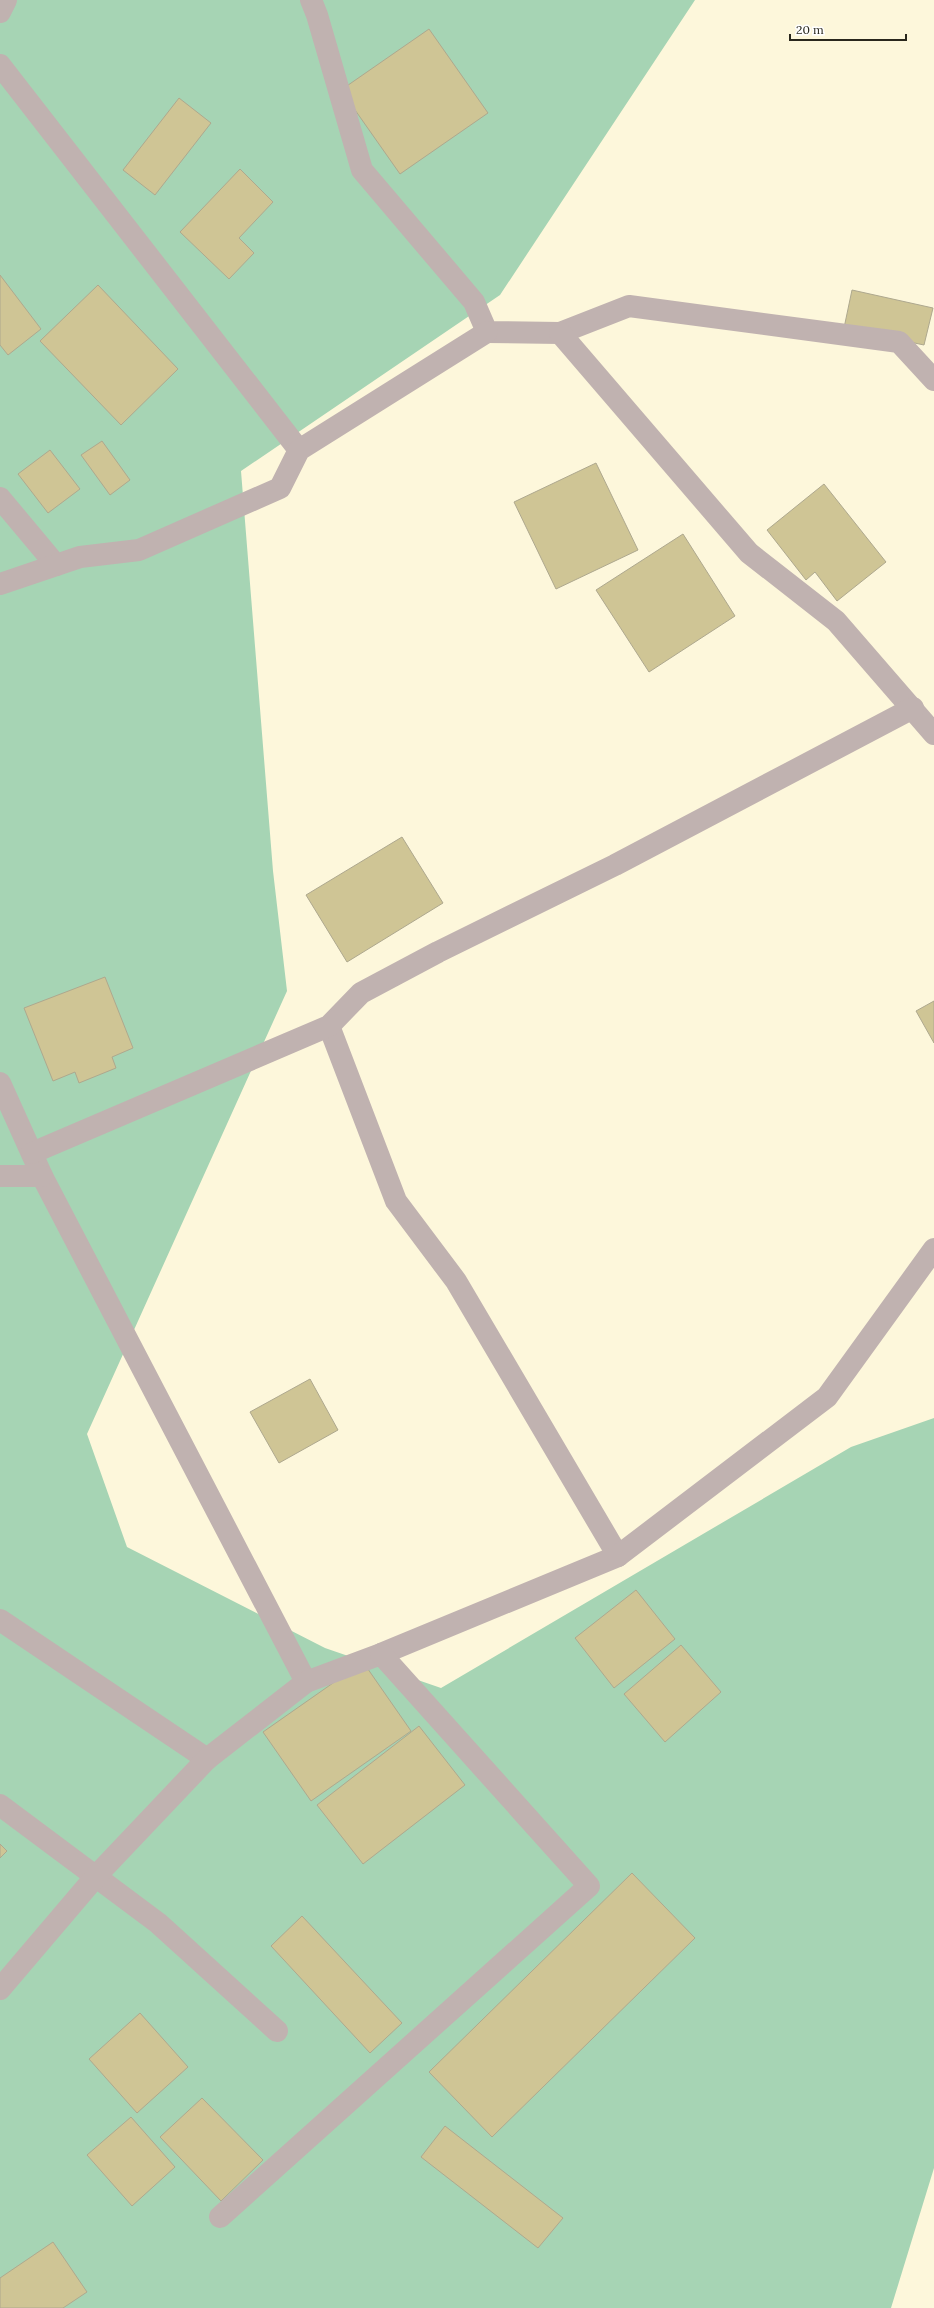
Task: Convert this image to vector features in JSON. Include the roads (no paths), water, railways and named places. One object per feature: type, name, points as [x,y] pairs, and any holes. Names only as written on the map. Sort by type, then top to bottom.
[{"type":"street","points":[[0,12],[6,0]]},
{"type":"street","points":[[311,0],[317,15],[362,170],[474,302],[487,332]]},
{"type":"street","points":[[0,65],[299,450]]},
{"type":"street","points":[[0,584],[80,557],[139,550],[280,488],[299,450],[487,332],[560,332],[629,306],[899,342],[934,380]]},
{"type":"street","points":[[560,332],[749,554],[836,621],[934,734]]},
{"type":"street","points":[[0,498],[56,565]]},
{"type":"street","points":[[32,1153],[329,1026],[361,993],[438,952],[615,865],[913,708]]},
{"type":"street","points":[[329,1026],[396,1201],[456,1281],[618,1556]]},
{"type":"street","points":[[0,1083],[42,1176],[306,1682]]},
{"type":"street","points":[[0,1176],[42,1176]]},
{"type":"street","points":[[0,1989],[97,1875],[207,1759],[306,1682],[381,1654],[618,1556],[827,1397],[934,1249]]},
{"type":"street","points":[[0,1620],[207,1759]]},
{"type":"street","points":[[220,2218],[589,1886],[381,1654]]},
{"type":"street","points":[[0,1805],[97,1875],[158,1923],[277,2031]]}]
